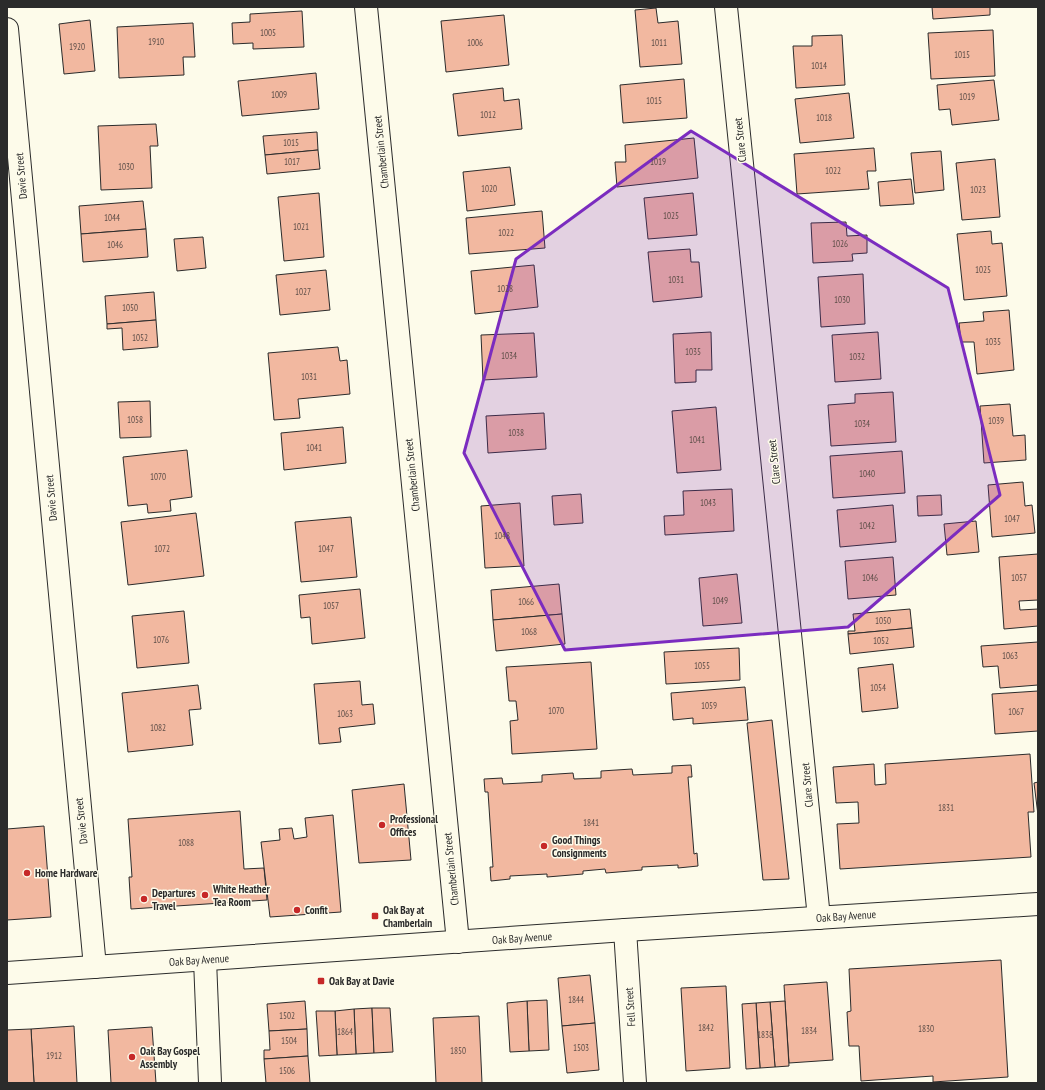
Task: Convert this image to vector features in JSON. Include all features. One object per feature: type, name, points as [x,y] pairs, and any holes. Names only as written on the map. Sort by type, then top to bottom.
[{"type":"street","name":"Chamberlain Street","points":[[366,7],[458,942]]},
{"type":"street","name":"Clare Street","points":[[726,7],[820,918]]},
{"type":"street","name":"Davie Street","points":[[7,30],[95,967]]},
{"type":"street","name":"Oak Bay Avenue","points":[[7,973],[625,930],[1038,904]]},
{"type":"street","name":"Fell Street","points":[[625,930],[635,1083]]},
{"type":"street","points":[[204,960],[210,1083]]},
{"type":"highlighted area","points":[[691,131],[948,288],[1000,495],[848,627],[565,650],[464,453],[516,259]]},
{"type":"building","points":[[932,7],[990,7],[990,15],[933,19]]},
{"type":"building","points":[[656,8],[658,23],[678,21],[682,64],[640,67],[635,10]]},
{"type":"building","points":[[302,11],[304,47],[253,49],[253,43],[233,44],[232,23],[250,22],[250,14]]},
{"type":"building","points":[[504,15],[509,65],[446,72],[441,21]]},
{"type":"building","points":[[90,20],[95,71],[64,74],[59,24]]},
{"type":"building","points":[[193,23],[195,57],[183,57],[184,75],[119,78],[117,27]]},
{"type":"building","points":[[993,30],[995,76],[931,79],[928,33]]},
{"type":"building","points":[[842,35],[845,85],[796,88],[793,46],[812,46],[812,36]]},
{"type":"building","points":[[316,73],[319,109],[242,116],[238,81]]},
{"type":"building","points":[[684,79],[687,118],[623,123],[620,85]]},
{"type":"building","points":[[994,80],[999,120],[952,125],[950,109],[939,110],[937,85]]},
{"type":"building","points":[[503,88],[504,101],[519,99],[522,129],[458,136],[453,94]]},
{"type":"building","points":[[849,93],[854,138],[800,143],[795,99]]},
{"type":"building","points":[[156,124],[158,146],[150,146],[152,188],[101,190],[98,126]]},
{"type":"building","points":[[317,132],[318,150],[265,155],[263,136]]},
{"type":"building","points":[[694,138],[698,178],[617,187],[615,162],[626,162],[625,145]]},
{"type":"building","points":[[874,148],[876,171],[867,171],[869,189],[797,194],[794,154]]},
{"type":"building","points":[[318,150],[320,169],[267,174],[265,155]]},
{"type":"building","points":[[941,151],[944,190],[915,193],[911,153]]},
{"type":"building","points":[[995,159],[1000,217],[962,220],[956,163]]},
{"type":"building","points":[[510,167],[515,205],[467,211],[463,172]]},
{"type":"building","points":[[911,179],[914,204],[880,206],[878,182]]},
{"type":"building","points":[[319,193],[324,257],[284,261],[278,197]]},
{"type":"building","points":[[693,193],[697,235],[648,239],[644,198]]},
{"type":"building","points":[[143,201],[146,229],[81,234],[79,206]]},
{"type":"building","points":[[542,211],[545,248],[469,254],[466,218]]},
{"type":"building","points":[[846,222],[847,236],[867,235],[867,253],[852,254],[853,261],[813,263],[811,223]]},
{"type":"building","points":[[146,229],[148,257],[83,262],[81,234]]},
{"type":"building","points":[[991,231],[992,244],[1002,243],[1007,296],[964,300],[957,234]]},
{"type":"building","points":[[203,237],[206,268],[177,271],[174,239]]},
{"type":"building","points":[[690,249],[691,262],[699,262],[702,297],[653,302],[648,252]]},
{"type":"building","points":[[534,265],[538,307],[475,314],[471,271]]},
{"type":"building","points":[[326,270],[330,310],[280,315],[276,275]]},
{"type":"building","points":[[863,274],[865,324],[821,327],[818,277]]},
{"type":"building","points":[[154,292],[156,320],[107,324],[105,296]]},
{"type":"building","points":[[1009,310],[1014,370],[977,374],[974,342],[961,342],[959,323],[984,321],[983,312]]},
{"type":"building","points":[[156,320],[158,347],[123,350],[122,328],[107,329],[107,324]]},
{"type":"building","points":[[711,332],[712,370],[696,370],[696,382],[675,383],[673,334]]},
{"type":"building","points":[[878,332],[881,379],[835,382],[832,335]]},
{"type":"building","points":[[534,333],[537,377],[483,380],[481,335]]},
{"type":"building","points":[[338,347],[340,361],[347,360],[350,394],[298,399],[300,418],[274,420],[268,353]]},
{"type":"building","points":[[893,392],[896,442],[831,446],[828,405],[855,403],[855,394]]},
{"type":"building","points":[[150,401],[151,437],[120,438],[118,402]]},
{"type":"building","points":[[1010,404],[1013,436],[1025,435],[1026,460],[984,463],[980,406]]},
{"type":"building","points":[[716,407],[721,470],[677,473],[672,411]]},
{"type":"building","points":[[544,413],[546,449],[488,453],[486,416]]},
{"type":"building","points":[[343,427],[346,463],[284,470],[281,433]]},
{"type":"building","points":[[187,450],[192,497],[170,500],[171,511],[148,513],[147,504],[128,506],[123,457]]},
{"type":"building","points":[[902,451],[905,493],[833,498],[830,456]]},
{"type":"building","points":[[1023,482],[1025,506],[1032,505],[1035,533],[992,537],[988,485]]},
{"type":"building","points":[[732,489],[734,531],[665,535],[664,516],[684,515],[683,491]]},
{"type":"building","points":[[581,494],[583,523],[554,525],[552,496]]},
{"type":"building","points":[[941,495],[942,515],[918,516],[917,496]]},
{"type":"building","points":[[520,503],[524,566],[485,568],[481,506]]},
{"type":"building","points":[[893,505],[896,542],[840,547],[837,510]]},
{"type":"building","points":[[196,513],[204,576],[128,585],[121,522]]},
{"type":"building","points":[[351,517],[357,577],[301,582],[295,522]]},
{"type":"building","points":[[976,521],[979,552],[947,555],[944,524]]},
{"type":"building","points":[[1038,554],[1038,600],[1019,601],[1020,610],[1038,609],[1038,626],[1004,629],[999,557]]},
{"type":"building","points":[[893,557],[896,595],[848,599],[845,561]]},
{"type":"building","points":[[737,574],[742,623],[703,626],[699,578]]},
{"type":"building","points":[[559,584],[562,614],[493,620],[491,590]]},
{"type":"building","points":[[360,589],[365,638],[312,644],[310,617],[301,618],[299,595]]},
{"type":"building","points":[[910,609],[912,628],[848,634],[848,631],[855,631],[853,614]]},
{"type":"building","points":[[184,611],[189,663],[137,668],[132,616]]},
{"type":"building","points":[[562,614],[565,644],[496,651],[493,620]]},
{"type":"building","points":[[912,628],[914,647],[850,654],[848,634]]},
{"type":"building","points":[[1038,642],[1038,685],[1000,688],[998,666],[983,667],[981,646]]},
{"type":"building","points":[[739,648],[740,680],[666,684],[664,652]]},
{"type":"building","points":[[591,662],[597,749],[512,754],[510,721],[518,720],[516,701],[509,701],[506,667]]},
{"type":"building","points":[[893,664],[898,708],[862,712],[858,668]]},
{"type":"building","points":[[360,681],[362,705],[373,704],[375,724],[339,728],[341,742],[319,744],[314,684]]},
{"type":"building","points":[[198,685],[201,709],[189,710],[193,745],[128,752],[122,693]]},
{"type":"building","points":[[745,687],[748,720],[693,724],[693,718],[673,720],[671,693]]},
{"type":"building","points":[[1038,691],[1038,731],[995,734],[992,694]]},
{"type":"building","points":[[772,720],[789,879],[763,880],[747,723]]},
{"type":"building","points":[[1030,754],[1034,812],[1028,812],[1031,857],[840,869],[837,824],[859,823],[858,802],[836,803],[833,767],[874,764],[875,785],[886,784],[885,764]]},
{"type":"building","points":[[691,765],[692,777],[688,777],[694,854],[697,853],[698,866],[678,868],[678,865],[642,867],[642,870],[606,873],[605,869],[583,871],[583,874],[547,877],[547,874],[510,876],[510,879],[491,881],[490,867],[493,867],[488,792],[485,792],[484,779],[502,778],[503,784],[542,782],[542,775],[573,773],[574,779],[601,778],[601,771],[632,769],[633,775],[672,773],[672,766]]},
{"type":"building","points":[[1038,782],[1038,815],[1034,783]]},
{"type":"building","name":"Professional Offices","points":[[404,784],[411,860],[359,863],[352,790]]},
{"type":"building","points":[[240,811],[244,869],[264,868],[267,900],[131,909],[129,877],[132,877],[128,819]]},
{"type":"building","points":[[333,815],[341,912],[270,917],[261,842],[280,840],[279,829],[292,828],[294,839],[307,837],[305,818]]},
{"type":"building","name":"Home Hardware","points":[[44,826],[51,917],[7,920],[7,829]]},
{"type":"building","points":[[1001,960],[1008,1077],[933,1082],[933,1076],[861,1081],[859,1046],[849,1046],[847,1012],[851,1011],[849,969]]},
{"type":"building","points":[[590,975],[595,1023],[562,1026],[558,978]]},
{"type":"building","points":[[827,982],[833,1060],[789,1063],[784,985]]},
{"type":"building","points":[[726,986],[730,1068],[686,1071],[681,988]]},
{"type":"building","points":[[547,1000],[549,1050],[529,1051],[527,1001]]},
{"type":"building","points":[[305,1001],[307,1029],[269,1031],[267,1004]]},
{"type":"building","points":[[527,1001],[529,1051],[510,1052],[507,1003]]},
{"type":"building","points":[[785,1001],[789,1066],[775,1067],[770,1002]]},
{"type":"building","points":[[770,1002],[775,1067],[760,1068],[756,1003]]},
{"type":"building","points":[[756,1003],[760,1068],[746,1069],[742,1004]]},
{"type":"building","points":[[372,1008],[374,1053],[356,1054],[354,1009]]},
{"type":"building","points":[[372,1008],[390,1008],[393,1052],[374,1053]]},
{"type":"building","points":[[354,1009],[356,1054],[337,1055],[335,1011]]},
{"type":"building","points":[[316,1011],[335,1011],[337,1055],[319,1056]]},
{"type":"building","points":[[479,1016],[482,1083],[436,1083],[433,1018]]},
{"type":"building","points":[[595,1023],[599,1070],[567,1073],[562,1026]]},
{"type":"building","points":[[74,1026],[77,1083],[34,1083],[31,1029]]},
{"type":"building","name":"Oak Bay Gospel Assembly","points":[[152,1027],[156,1083],[111,1083],[108,1030]]},
{"type":"building","points":[[31,1029],[34,1083],[7,1083],[7,1030]]},
{"type":"building","points":[[307,1029],[308,1056],[264,1059],[264,1050],[270,1050],[269,1031]]},
{"type":"building","points":[[308,1056],[310,1083],[266,1083],[264,1059]]},
{"type":"place","name":"Professional Offices","points":[[382,825]]},
{"type":"place","name":"Good Things Consignments","points":[[544,846]]},
{"type":"place","name":"Home Hardware","points":[[27,873]]},
{"type":"place","name":"White Heather Tea Room","points":[[205,895]]},
{"type":"place","name":"Departures Travel","points":[[144,899]]},
{"type":"place","name":"Confit","points":[[297,910]]},
{"type":"place","name":"Oak Bay at Chamberlain","points":[[375,916]]},
{"type":"place","name":"Oak Bay at Davie","points":[[321,981]]},
{"type":"place","name":"Oak Bay Gospel Assembly","points":[[132,1057]]}]
